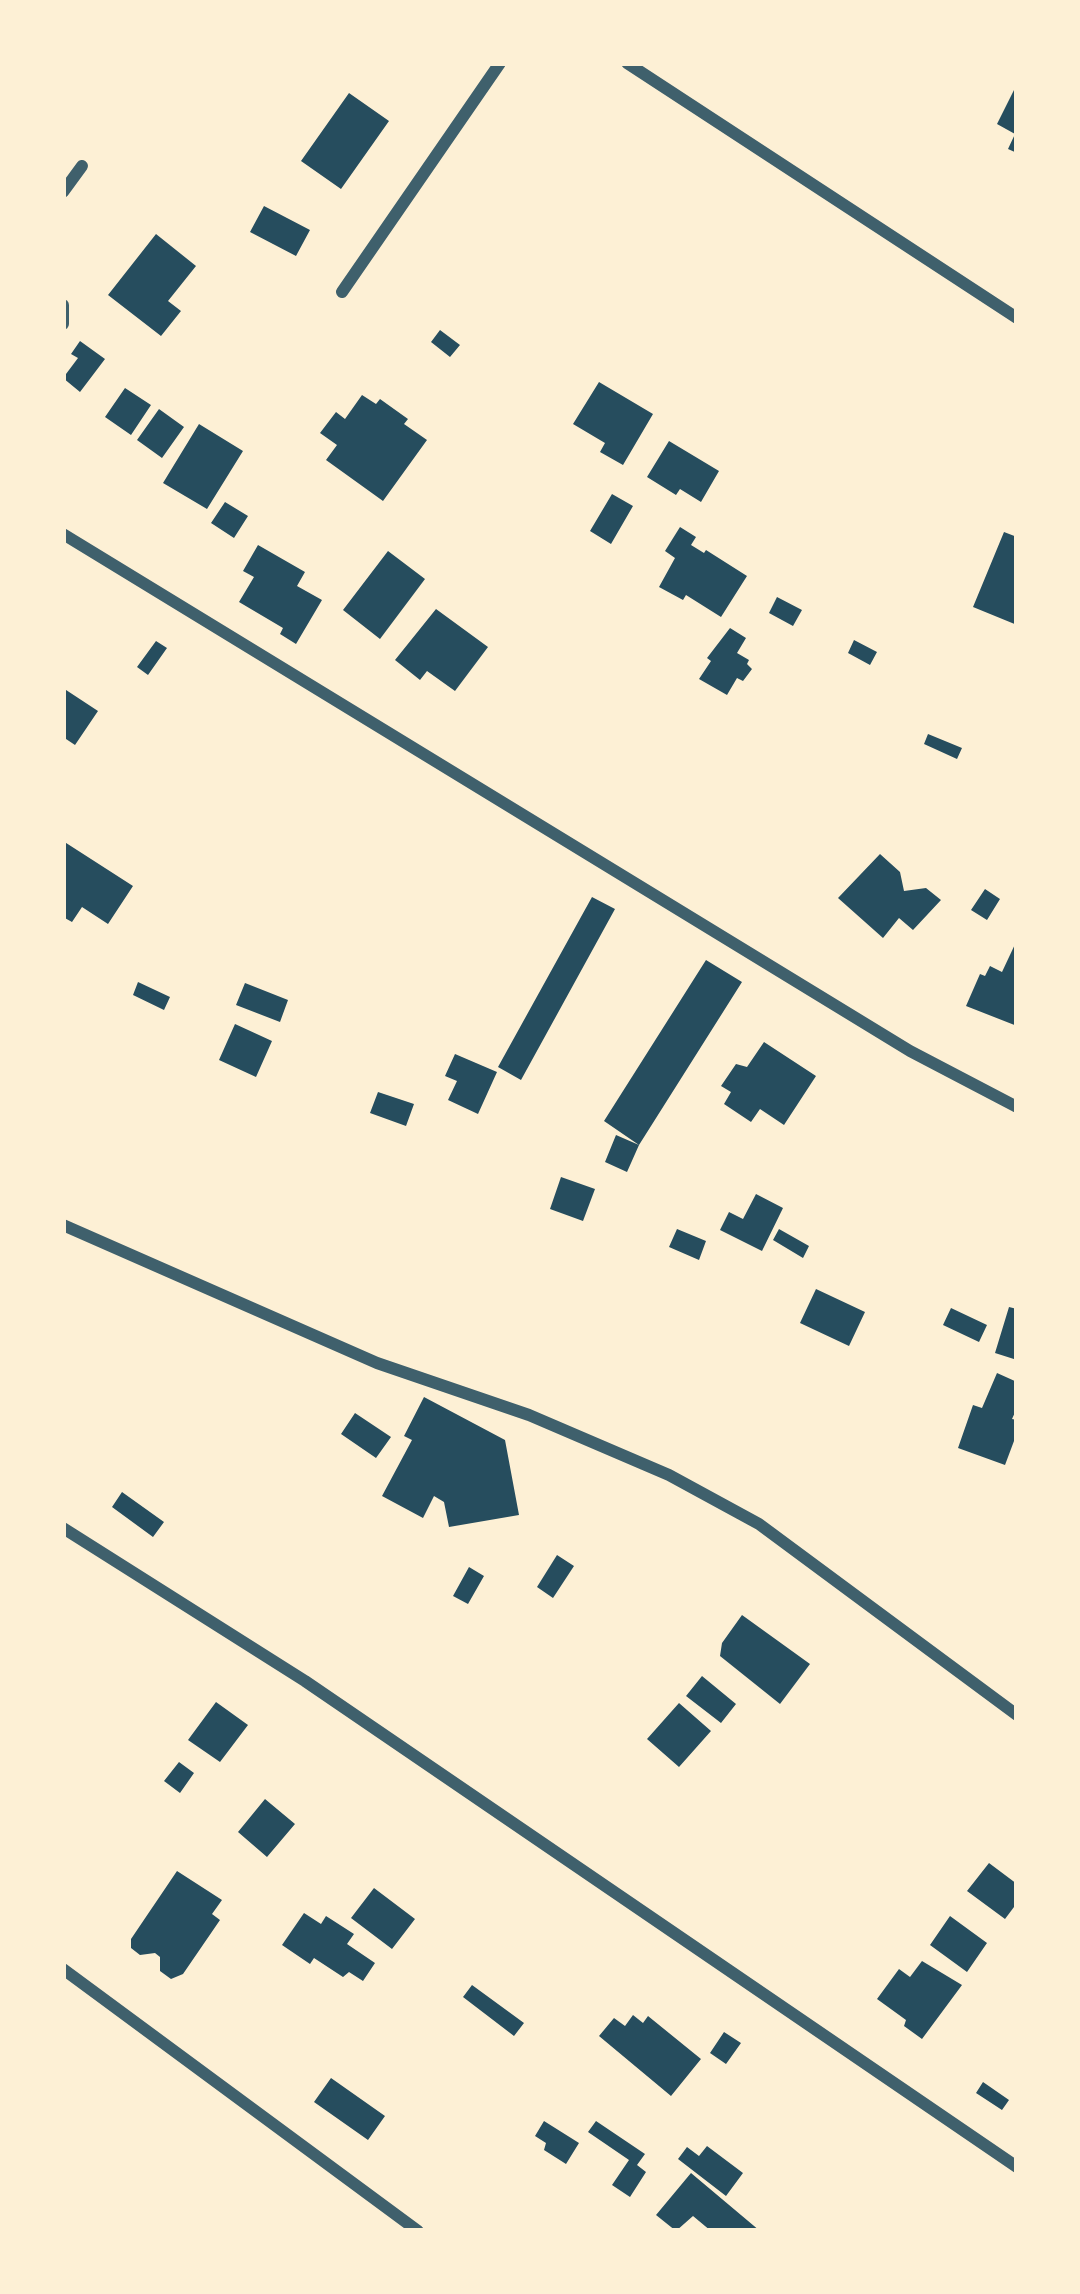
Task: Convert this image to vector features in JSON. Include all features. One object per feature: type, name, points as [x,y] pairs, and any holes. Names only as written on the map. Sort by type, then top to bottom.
[{"type":"street","points":[[342,292],[500,63]]},
{"type":"street","points":[[627,63],[1017,318]]},
{"type":"street","points":[[63,192],[82,166]]},
{"type":"street","points":[[63,305],[63,324]]},
{"type":"street","points":[[63,534],[910,1051],[1017,1107]]},
{"type":"street","points":[[63,1225],[377,1364],[529,1414],[669,1474],[759,1524],[1017,1715]]},
{"type":"street","points":[[63,1528],[305,1681],[1017,2167]]},
{"type":"street","points":[[63,1970],[418,2231]]},
{"type":"building","points":[[1017,84],[1017,153],[1008,149],[1015,134],[997,124]]},
{"type":"building","points":[[349,93],[389,121],[341,189],[301,161]]},
{"type":"building","points":[[264,206],[310,230],[296,256],[250,232]]},
{"type":"building","points":[[156,234],[196,266],[168,301],[181,311],[161,336],[108,295]]},
{"type":"building","points":[[440,330],[460,345],[450,357],[431,342]]},
{"type":"building","points":[[80,341],[105,359],[80,392],[63,378],[78,358],[71,354]]},
{"type":"building","points":[[599,382],[653,414],[623,465],[600,452],[605,443],[573,424]]},
{"type":"building","points":[[125,388],[151,405],[131,435],[105,417]]},
{"type":"building","points":[[362,395],[376,404],[380,399],[427,440],[383,501],[326,460],[337,445],[320,433],[336,412],[345,419]]},
{"type":"building","points":[[159,409],[184,427],[162,458],[137,440]]},
{"type":"building","points":[[199,424],[243,451],[207,509],[163,483]]},
{"type":"building","points":[[669,441],[719,471],[701,502],[680,489],[676,495],[647,477]]},
{"type":"building","points":[[612,494],[633,506],[611,544],[590,531]]},
{"type":"building","points":[[225,502],[248,516],[234,538],[211,523]]},
{"type":"building","points":[[680,527],[696,537],[691,545],[747,576],[721,617],[686,595],[683,600],[659,587],[675,558],[665,551]]},
{"type":"building","points":[[1004,532],[1017,537],[1017,625],[973,607]]},
{"type":"building","points":[[258,545],[305,572],[297,586],[322,600],[296,644],[280,634],[283,628],[239,602],[254,577],[243,571]]},
{"type":"building","points":[[388,551],[425,579],[380,639],[343,610]]},
{"type":"building","points":[[777,597],[802,610],[793,626],[769,613]]},
{"type":"building","points":[[436,609],[488,647],[455,691],[427,671],[420,680],[395,660]]},
{"type":"building","points":[[730,628],[746,638],[737,653],[749,660],[752,669],[743,681],[737,678],[727,695],[699,679],[711,661],[707,658]]},
{"type":"building","points":[[854,640],[877,652],[870,665],[848,653]]},
{"type":"building","points":[[156,641],[167,648],[148,675],[137,667]]},
{"type":"building","points":[[63,688],[98,711],[75,745],[63,737]]},
{"type":"building","points":[[928,734],[962,748],[957,759],[924,744]]},
{"type":"building","points":[[63,841],[133,886],[108,924],[82,907],[72,922],[63,917]]},
{"type":"building","points":[[880,854],[900,872],[904,891],[926,888],[941,900],[913,930],[899,918],[883,938],[838,898]]},
{"type":"building","points":[[985,889],[1000,899],[987,920],[971,910]]},
{"type":"building","points":[[592,897],[615,909],[521,1080],[498,1067]]},
{"type":"building","points":[[1017,940],[1017,1026],[966,1006],[980,974],[985,976],[990,966],[1002,972]]},
{"type":"building","points":[[706,960],[742,982],[639,1145],[604,1121]]},
{"type":"building","points":[[138,982],[170,997],[164,1010],[133,995]]},
{"type":"building","points":[[245,983],[288,1000],[280,1022],[236,1005]]},
{"type":"building","points":[[235,1024],[272,1041],[256,1077],[219,1060]]},
{"type":"building","points":[[764,1042],[816,1076],[784,1125],[760,1109],[751,1122],[724,1104],[731,1092],[721,1086],[736,1064],[747,1067]]},
{"type":"building","points":[[455,1054],[497,1072],[478,1114],[448,1100],[457,1081],[445,1076]]},
{"type":"building","points":[[378,1092],[414,1104],[406,1126],[370,1113]]},
{"type":"building","points":[[616,1135],[639,1145],[627,1172],[605,1162]]},
{"type":"building","points":[[561,1177],[595,1189],[583,1221],[550,1209]]},
{"type":"building","points":[[756,1194],[783,1208],[762,1251],[720,1230],[729,1212],[743,1219]]},
{"type":"building","points":[[677,1229],[706,1241],[699,1260],[669,1247]]},
{"type":"building","points":[[779,1229],[809,1246],[803,1258],[773,1240]]},
{"type":"building","points":[[816,1289],[865,1312],[849,1346],[800,1323]]},
{"type":"building","points":[[1009,1307],[1017,1309],[1017,1360],[995,1353]]},
{"type":"building","points":[[951,1308],[987,1325],[979,1342],[943,1325]]},
{"type":"building","points":[[997,1373],[1017,1382],[1012,1419],[1017,1420],[1017,1433],[1005,1465],[958,1448],[973,1405],[982,1408]]},
{"type":"building","points":[[424,1397],[505,1440],[519,1515],[449,1527],[444,1502],[434,1496],[423,1518],[382,1496],[412,1440],[404,1436]]},
{"type":"building","points":[[355,1413],[391,1437],[376,1458],[341,1434]]},
{"type":"building","points":[[122,1492],[164,1522],[153,1537],[112,1507]]},
{"type":"building","points":[[557,1555],[574,1566],[553,1598],[537,1587]]},
{"type":"building","points":[[469,1567],[484,1576],[468,1604],[453,1596]]},
{"type":"building","points":[[742,1615],[810,1664],[780,1704],[720,1656],[722,1643]]},
{"type":"building","points":[[702,1676],[736,1704],[721,1723],[686,1696]]},
{"type":"building","points":[[216,1702],[248,1725],[220,1762],[188,1740]]},
{"type":"building","points":[[679,1703],[711,1731],[679,1767],[647,1739]]},
{"type":"building","points":[[179,1762],[194,1773],[180,1793],[164,1781]]},
{"type":"building","points":[[265,1799],[295,1824],[267,1857],[238,1832]]},
{"type":"building","points":[[989,1863],[1017,1884],[1017,1903],[1005,1919],[967,1891]]},
{"type":"building","points":[[177,1871],[222,1900],[212,1914],[220,1920],[183,1974],[171,1979],[160,1971],[160,1957],[140,1955],[131,1948],[131,1939]]},
{"type":"building","points":[[374,1888],[415,1919],[392,1949],[351,1918]]},
{"type":"building","points":[[304,1913],[321,1924],[326,1916],[354,1934],[347,1944],[375,1963],[363,1981],[349,1972],[343,1977],[314,1958],[310,1964],[282,1945]]},
{"type":"building","points":[[950,1916],[987,1943],[967,1972],[930,1945]]},
{"type":"building","points":[[922,1961],[962,1985],[922,2039],[877,1999],[899,1969],[910,1977]]},
{"type":"building","points":[[472,1985],[524,2023],[514,2036],[463,1997]]},
{"type":"building","points":[[633,2015],[643,2023],[648,2016],[701,2059],[671,2096],[599,2036],[614,2018],[625,2026]]},
{"type":"building","points":[[724,2032],[741,2043],[726,2064],[710,2053]]},
{"type":"building","points":[[331,2078],[385,2116],[368,2140],[314,2102]]},
{"type":"building","points":[[983,2082],[1009,2100],[1002,2110],[976,2093]]},
{"type":"building","points":[[544,2121],[579,2143],[566,2164],[544,2150],[546,2143],[535,2136]]},
{"type":"building","points":[[596,2121],[645,2154],[637,2165],[646,2172],[630,2197],[612,2185],[629,2160],[588,2132]]},
{"type":"building","points":[[707,2146],[743,2173],[726,2196],[678,2159],[687,2147],[699,2156]]},
{"type":"building","points":[[691,2173],[760,2231],[711,2231],[693,2216],[676,2231],[656,2215]]}]
